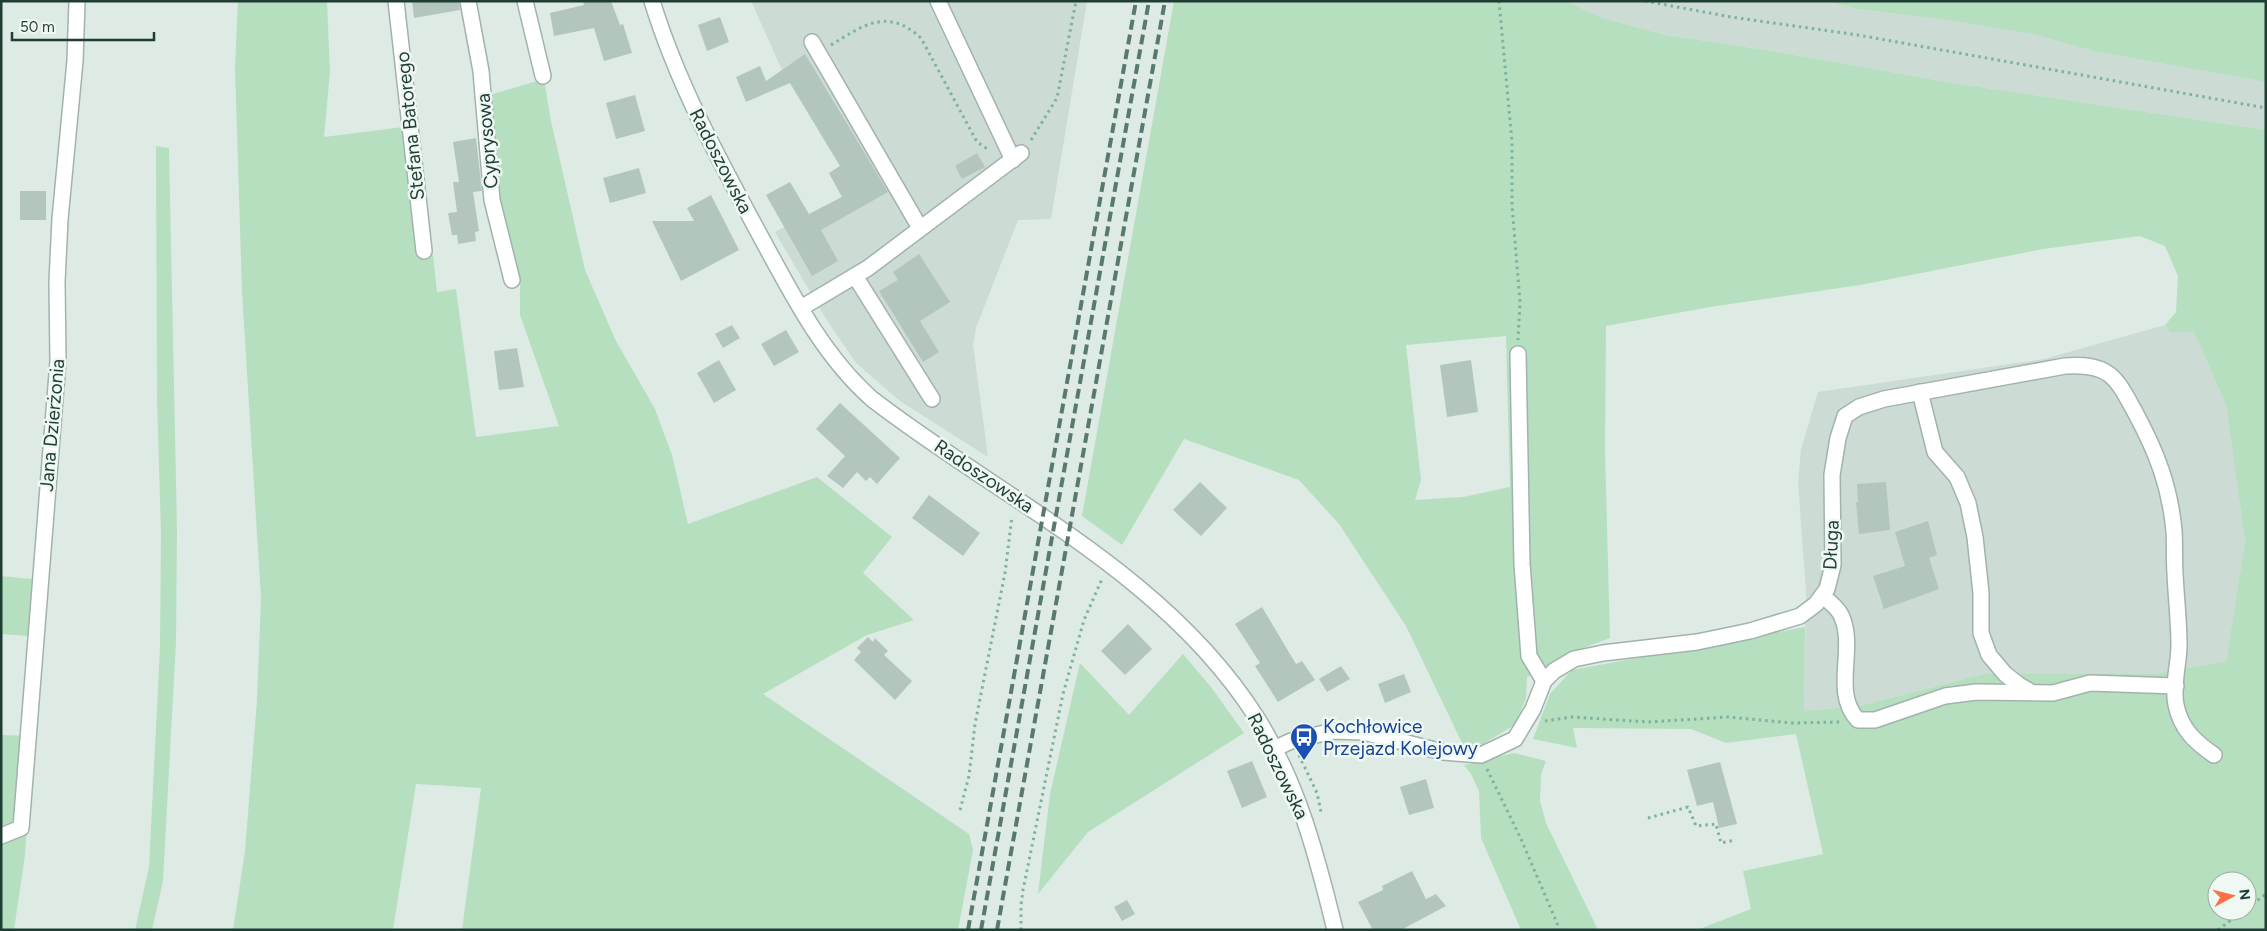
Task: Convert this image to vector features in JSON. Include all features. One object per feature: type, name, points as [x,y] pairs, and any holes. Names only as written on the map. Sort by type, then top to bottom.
[{"type":"street","name":"Jana Dzierżonia","points":[[1,836],[21,828],[58,362],[57,282],[60,219],[75,61],[77,1]]},
{"type":"street","name":"Stefana Batorego","points":[[396,1],[424,251]]},
{"type":"street","name":"Cyprysowa","points":[[468,1],[481,71],[492,200],[512,280]]},
{"type":"street","points":[[525,1],[543,76]]},
{"type":"street","name":"Radoszowska","points":[[652,1],[679,76],[703,130],[801,308],[828,351],[857,386],[894,416],[1016,498],[1111,566],[1174,619],[1204,651],[1232,683],[1257,718],[1274,749],[1305,818],[1335,930]]},
{"type":"street","points":[[801,308],[855,276],[1017,156],[938,1]]},
{"type":"street","points":[[815,47],[920,228]]},
{"type":"street","points":[[855,276],[932,398]]},
{"type":"street","points":[[1274,749],[1291,741],[1333,730],[1363,732],[1443,752],[1481,755],[1515,739],[1533,710],[1544,681],[1529,656],[1522,564],[1518,354]]},
{"type":"street","name":"Długa","points":[[1544,681],[1554,671],[1574,659],[1603,653],[1697,642],[1750,631],[1800,616],[1816,604],[1827,589],[1833,564],[1832,476],[1838,438],[1845,416],[1859,407],[1884,399],[1920,392],[2086,364],[2102,368],[2115,379],[2148,436],[2162,466],[2174,533],[2179,646],[2176,704],[2194,742],[2214,755]]},
{"type":"street","points":[[1920,392],[1935,452],[1957,477],[1968,503],[1975,537],[1981,593],[1981,633],[1990,655],[2005,674],[2018,685],[2035,694]]},
{"type":"street","points":[[1822,596],[1841,615],[1846,635],[1846,698],[1851,712],[1858,720],[1875,720],[1945,696],[1976,692],[2053,693],[2090,683],[2176,686]]},
{"type":"path","points":[[815,47],[875,22],[887,20],[900,23],[921,38],[977,142],[994,153],[1017,156],[1037,132],[1056,98],[1076,1]]},
{"type":"path","points":[[1499,1],[1512,142],[1512,204],[1520,302],[1518,354]]},
{"type":"path","points":[[1645,1],[1731,17],[1858,35],[2266,108]]},
{"type":"path","points":[[960,810],[969,776],[975,724],[988,652],[995,629],[1005,573],[1009,531],[1016,498]]},
{"type":"path","points":[[1022,930],[1021,905],[1023,890],[1063,694],[1084,620],[1104,576],[1111,566]]},
{"type":"path","points":[[1545,721],[1582,718],[1648,722],[1728,717],[1792,723],[1858,720]]},
{"type":"path","points":[[1481,755],[1521,839],[1560,930]]},
{"type":"path","points":[[1648,818],[1688,807],[1696,826],[1716,824],[1721,843],[1736,840]]},
{"type":"path","points":[[2218,930],[2230,921]]},
{"type":"shaded area","points":[[751,1],[1087,1],[1051,219],[1018,220],[976,328],[973,344],[988,457],[900,401],[856,363],[826,319],[775,232],[842,197],[829,173],[840,166],[782,70]]},
{"type":"shaded area","points":[[1566,1],[1827,1],[1857,9],[1941,19],[2032,34],[2098,52],[2266,82],[2266,130],[1953,83],[1766,50],[1666,35],[1602,18]]},
{"type":"shaded area","points":[[2165,325],[2170,332],[2194,332],[2226,405],[2245,542],[2226,661],[2156,674],[1984,674],[1859,706],[1804,711],[1806,592],[1798,482],[1801,449],[1818,392],[2044,359]]},
{"type":"green space","points":[[238,1],[327,1],[330,72],[324,137],[403,127],[416,256],[433,255],[437,292],[456,289],[476,437],[559,426],[520,315],[520,285],[500,200],[489,95],[544,79],[551,121],[585,270],[616,341],[655,409],[672,455],[688,524],[817,477],[892,537],[863,573],[914,620],[867,635],[763,694],[969,834],[973,850],[958,930],[462,930],[481,788],[416,784],[393,930],[233,930],[245,851],[257,700],[261,598],[242,292],[235,68]]},
{"type":"green space","points":[[1174,1],[1566,1],[1602,18],[1666,35],[1766,50],[1953,83],[2266,130],[2266,930],[1697,930],[1751,909],[1743,871],[1823,854],[1796,734],[1726,743],[1691,729],[1573,728],[1577,748],[1533,739],[1550,694],[1572,670],[1805,627],[1804,711],[1859,706],[1984,674],[2156,674],[2226,661],[2245,542],[2226,405],[2194,332],[2170,332],[2165,325],[2176,312],[2178,276],[2165,246],[2140,236],[2043,249],[1860,285],[1710,307],[1606,326],[1605,450],[1610,638],[1575,651],[1545,671],[1527,677],[1526,698],[1516,724],[1483,744],[1463,745],[1406,626],[1339,524],[1299,480],[1184,439],[1122,545],[1082,516]],"holes":[[[1506,336],[1510,487],[1463,497],[1415,500],[1421,480],[1406,345]]]},
{"type":"green space","points":[[1827,1],[2266,1],[2266,82],[2098,52],[2032,34],[1941,19],[1857,9]]},
{"type":"green space","points":[[156,146],[169,148],[177,530],[176,642],[163,881],[152,930],[135,930],[149,867],[160,648],[161,533],[157,400]]},
{"type":"green space","points":[[1,576],[42,580],[41,637],[1,634]]},
{"type":"green space","points":[[1183,654],[1211,687],[1244,733],[1088,832],[1038,894],[1050,794],[1080,663],[1129,715]]},
{"type":"green space","points":[[1,735],[33,736],[25,855],[14,930],[1,930],[1,839],[13,833],[8,824],[1,826]]},
{"type":"green space","points":[[1514,753],[1546,761],[1541,775],[1540,801],[1546,823],[1598,930],[1521,930],[1481,838],[1479,791],[1471,774],[1464,765]]},
{"type":"building","points":[[412,1],[459,1],[460,10],[414,18]]},
{"type":"building","points":[[583,1],[611,1],[620,25],[623,24],[632,53],[604,61],[594,28],[554,36],[550,13],[584,5]]},
{"type":"building","points":[[720,17],[729,42],[707,51],[698,25]]},
{"type":"building","points":[[805,54],[888,192],[821,230],[838,261],[812,276],[766,195],[790,182],[809,214],[842,197],[829,173],[840,166],[790,83],[746,102],[736,77],[760,66],[766,81]]},
{"type":"building","points":[[635,95],[645,131],[616,139],[606,103]]},
{"type":"building","points":[[476,138],[482,191],[473,192],[479,231],[475,232],[476,241],[458,244],[457,235],[452,235],[448,213],[457,212],[453,182],[459,182],[453,142]]},
{"type":"building","points":[[977,153],[985,167],[962,179],[955,166]]},
{"type":"building","points":[[639,168],[646,193],[610,203],[603,178]]},
{"type":"building","points":[[20,191],[46,191],[46,220],[20,220]]},
{"type":"building","points":[[711,195],[739,250],[681,281],[652,221],[694,221],[687,208]]},
{"type":"building","points":[[919,254],[950,302],[920,321],[939,352],[923,362],[879,291],[898,280],[893,272]]},
{"type":"building","points":[[732,325],[740,338],[723,348],[715,334]]},
{"type":"building","points":[[786,330],[799,352],[774,366],[761,344]]},
{"type":"building","points":[[517,348],[524,387],[499,390],[494,351]]},
{"type":"building","points":[[719,360],[736,390],[714,403],[697,373]]},
{"type":"building","points":[[1471,360],[1478,412],[1447,417],[1440,365]]},
{"type":"building","points":[[840,403],[900,458],[877,484],[870,477],[866,481],[857,472],[843,488],[827,476],[845,456],[816,429]]},
{"type":"building","points":[[1200,482],[1227,508],[1201,536],[1173,510]]},
{"type":"building","points":[[1886,482],[1890,530],[1859,534],[1856,502],[1858,502],[1857,484]]},
{"type":"building","points":[[929,495],[980,533],[963,556],[912,518]]},
{"type":"building","points":[[1928,521],[1937,555],[1929,558],[1939,589],[1884,609],[1873,576],[1905,566],[1895,532]]},
{"type":"building","points":[[1262,607],[1296,664],[1302,661],[1315,680],[1278,702],[1255,666],[1260,663],[1235,624]]},
{"type":"building","points":[[1128,624],[1152,649],[1125,675],[1101,651]]},
{"type":"building","points":[[868,637],[873,642],[875,638],[888,651],[884,655],[912,681],[895,700],[854,660],[861,652],[857,648]]},
{"type":"building","points":[[1341,666],[1350,679],[1327,692],[1319,679]]},
{"type":"building","points":[[1404,674],[1411,692],[1385,703],[1378,684]]},
{"type":"building","points":[[1252,761],[1267,797],[1242,808],[1227,771]]},
{"type":"building","points":[[1720,762],[1737,824],[1719,828],[1713,802],[1697,806],[1687,770]]},
{"type":"building","points":[[1426,779],[1434,808],[1409,815],[1400,787]]},
{"type":"building","points":[[1412,871],[1426,899],[1436,894],[1446,906],[1401,930],[1373,930],[1358,902],[1383,890],[1382,886]]},
{"type":"building","points":[[1127,900],[1135,914],[1122,921],[1114,907]]},
{"type":"railway","points":[[968,930],[1136,1]]},
{"type":"railway","points":[[981,930],[1149,1]]},
{"type":"railway","points":[[997,930],[1165,1]]},
{"type":"place","name":"Kochłowice Przejazd Kolejowy","points":[[1304,761]]}]
